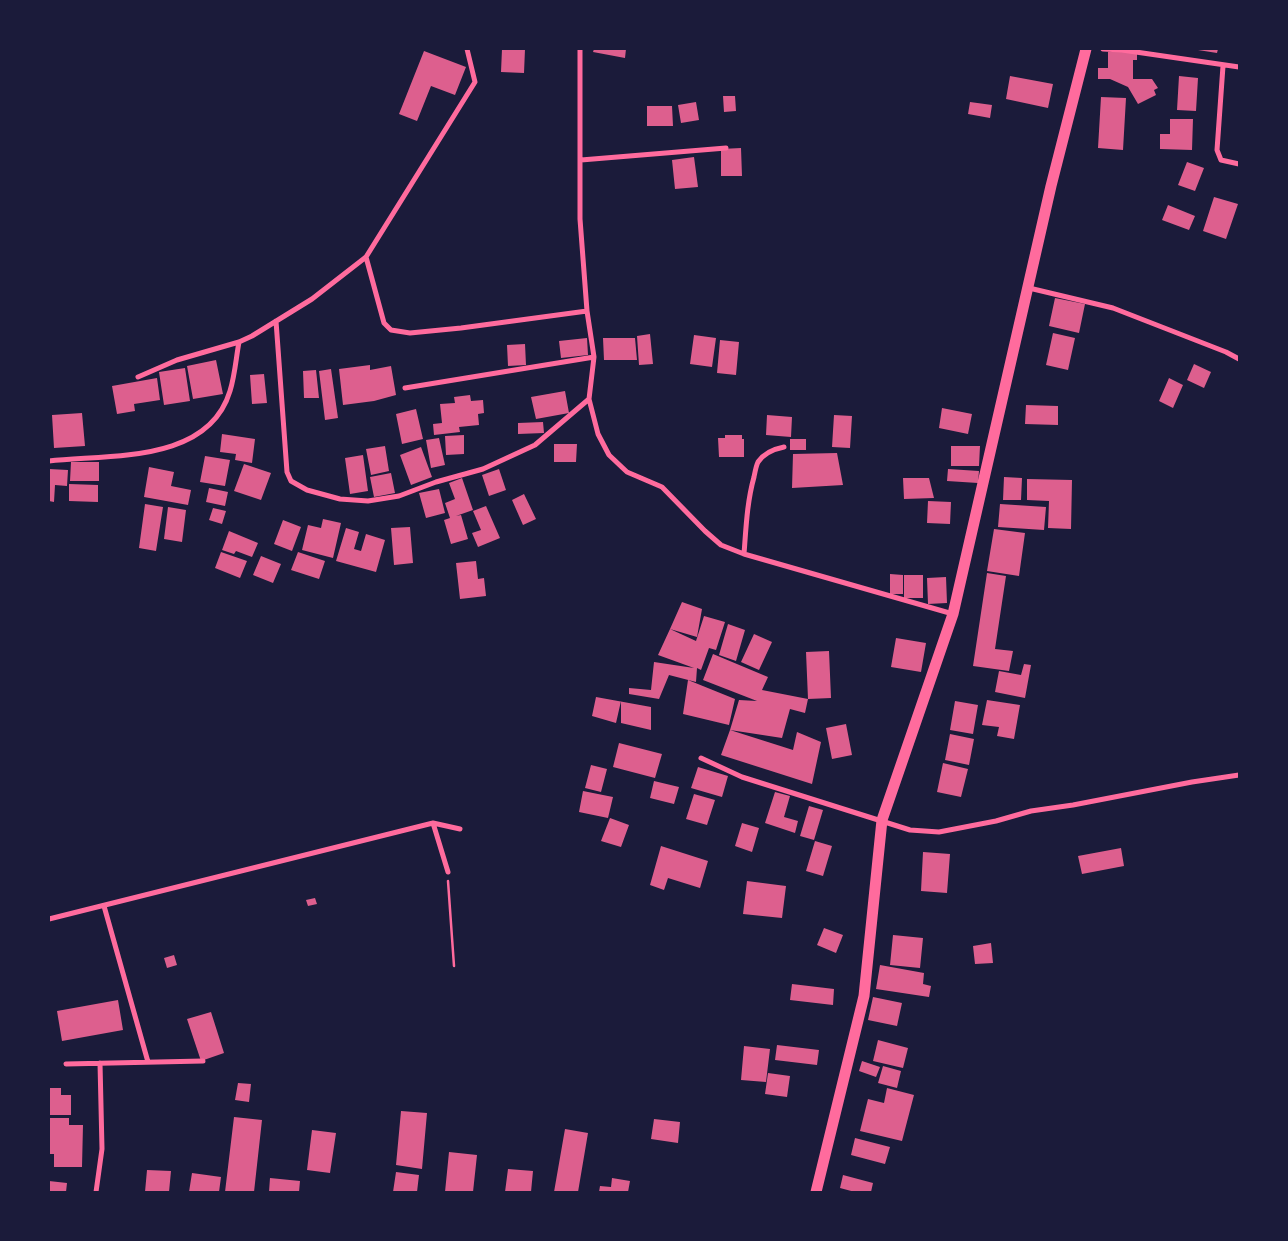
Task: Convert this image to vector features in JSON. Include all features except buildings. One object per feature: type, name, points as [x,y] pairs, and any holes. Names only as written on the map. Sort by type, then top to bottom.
[{"type":"highway","points":[[816,1192],[864,996],[882,820],[953,614],[1051,186],[1086,49]]},
{"type":"street","points":[[138,377],[177,360],[239,342],[312,299],[366,257],[475,82],[467,49]]},
{"type":"street","points":[[580,49],[580,219],[587,311],[594,357],[589,399],[598,434],[609,454],[627,472],[662,487],[721,545],[744,554],[953,614]]},
{"type":"street","points":[[1103,49],[1122,50],[1239,67]]},
{"type":"street","points":[[1223,66],[1217,150],[1221,160],[1239,164]]},
{"type":"street","points":[[581,160],[726,148]]},
{"type":"street","points":[[366,257],[384,323],[390,330],[410,332],[452,329],[587,311]]},
{"type":"street","points":[[1028,288],[1113,308],[1226,352],[1239,359]]},
{"type":"street","points":[[276,321],[287,472],[291,481],[307,490],[340,499],[368,501],[399,496],[436,482],[483,469],[534,445],[589,399]]},
{"type":"street","points":[[49,461],[82,457],[137,455],[172,446],[200,434],[218,416],[230,392],[239,342]]},
{"type":"street","points":[[405,388],[594,357]]},
{"type":"street","points":[[744,554],[751,486],[758,463],[767,453],[784,447]]},
{"type":"street","points":[[701,758],[742,777],[910,830],[939,832],[996,821],[1031,811],[1239,775]]},
{"type":"street","points":[[433,823],[448,872]]},
{"type":"street","points":[[49,919],[237,870],[433,823],[460,829]]},
{"type":"street","points":[[104,906],[148,1062]]},
{"type":"street","points":[[66,1064],[203,1061]]},
{"type":"street","points":[[96,1192],[102,1149],[100,1063]]},
{"type":"path","points":[[448,872],[454,966]]}]
